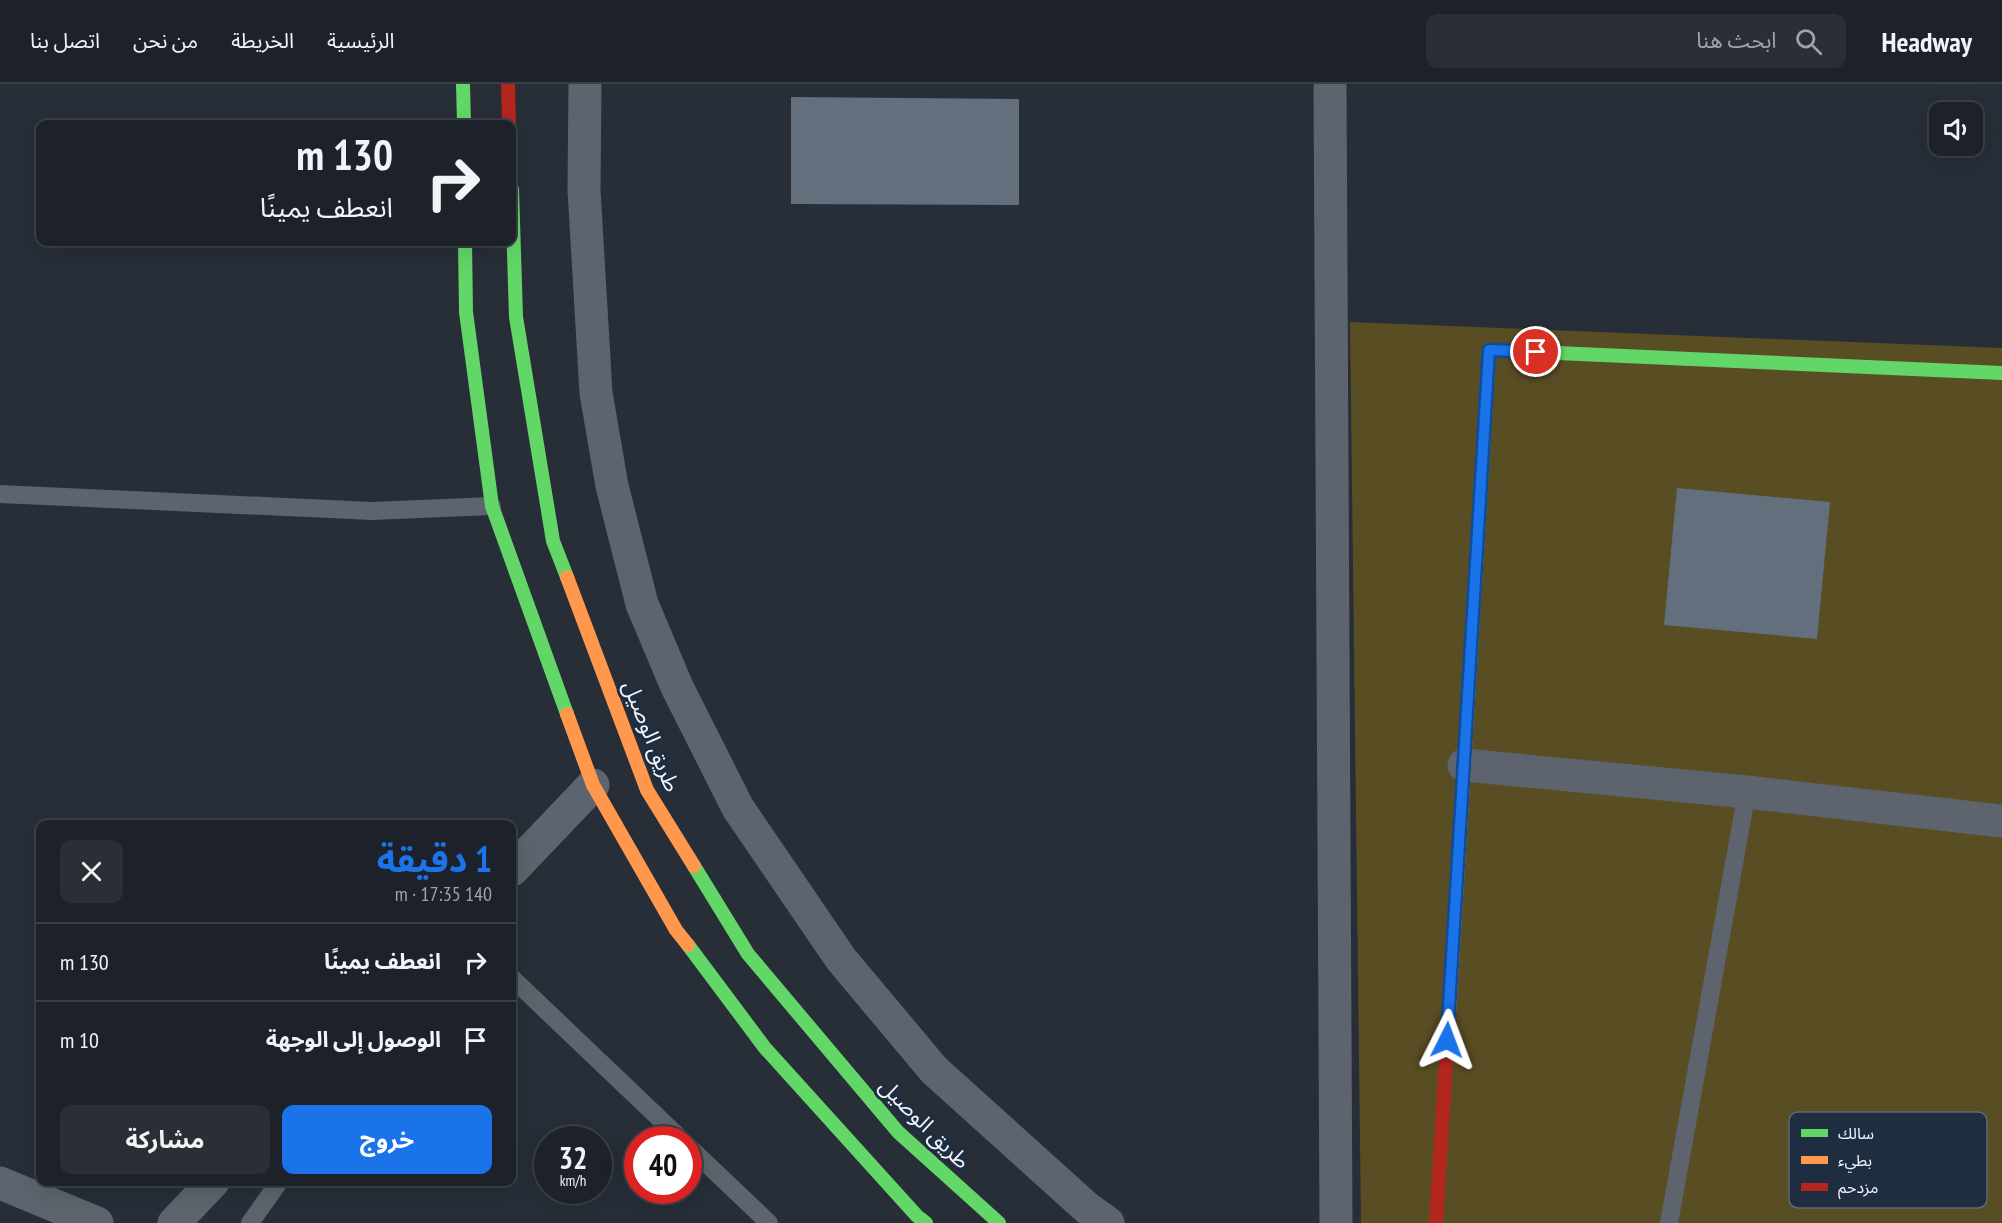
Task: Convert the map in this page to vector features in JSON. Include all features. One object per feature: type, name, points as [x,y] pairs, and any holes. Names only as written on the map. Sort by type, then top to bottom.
[{"type":"main road","points":[[463,84],[464,120]]},
{"type":"main road","points":[[508,84],[509,120]]},
{"type":"main road","points":[[465,246],[466,312],[492,506],[593,785],[676,930],[758,1039],[926,1223]]},
{"type":"main road","name":"طريق الوصيل","points":[[514,246],[516,317],[553,541],[647,790],[748,954],[898,1132],[999,1223]]},
{"type":"main road","points":[[1436,1223],[1489,350],[2002,373]]},
{"type":"street","points":[[585,84],[584,190],[596,393],[612,486],[642,604],[677,687],[738,808],[842,959],[934,1070],[1087,1208],[1108,1223]]},
{"type":"street","points":[[1330,84],[1336,1223]]},
{"type":"street","points":[[1464,765],[1747,792],[2002,821]]},
{"type":"street","points":[[516,866],[593,785]]},
{"type":"street","points":[[0,1183],[97,1223]]},
{"type":"street","points":[[174,1223],[209,1186]]},
{"type":"lane","points":[[0,494],[372,511],[492,506]]},
{"type":"lane","points":[[1669,1223],[1747,792]]},
{"type":"lane","points":[[516,982],[667,1126]]},
{"type":"lane","points":[[702,1159],[769,1223]]},
{"type":"lane","points":[[250,1223],[276,1186]]},
{"type":"shaded area","points":[[1350,322],[2002,348],[2002,1223],[1361,1223]]},
{"type":"building","points":[[791,97],[1019,99],[1019,205],[791,204]]},
{"type":"building","points":[[1677,488],[1830,502],[1817,639],[1664,625]]},
{"type":"traffic: fast","points":[[463,84],[464,120]]},
{"type":"traffic: fast","points":[[465,246],[466,312],[492,506],[567,714]]},
{"type":"traffic: fast","points":[[514,246],[516,317],[553,541],[567,577]]},
{"type":"traffic: fast","points":[[1468,700],[1489,350],[2002,373]]},
{"type":"traffic: fast","points":[[694,866],[748,954],[898,1132],[999,1223]]},
{"type":"traffic: fast","points":[[688,945],[765,1048],[917,1216],[926,1223]]},
{"type":"traffic: slow","points":[[567,577],[647,790],[694,866]]},
{"type":"traffic: slow","points":[[1448,1030],[1468,700]]},
{"type":"traffic: slow","points":[[567,714],[593,785],[676,930],[688,945]]},
{"type":"traffic: jam","points":[[508,84],[509,120]]},
{"type":"traffic: jam","points":[[1436,1223],[1448,1030]]},
{"type":"route","points":[[1447,1040],[1489,350],[1536,352]]}]
